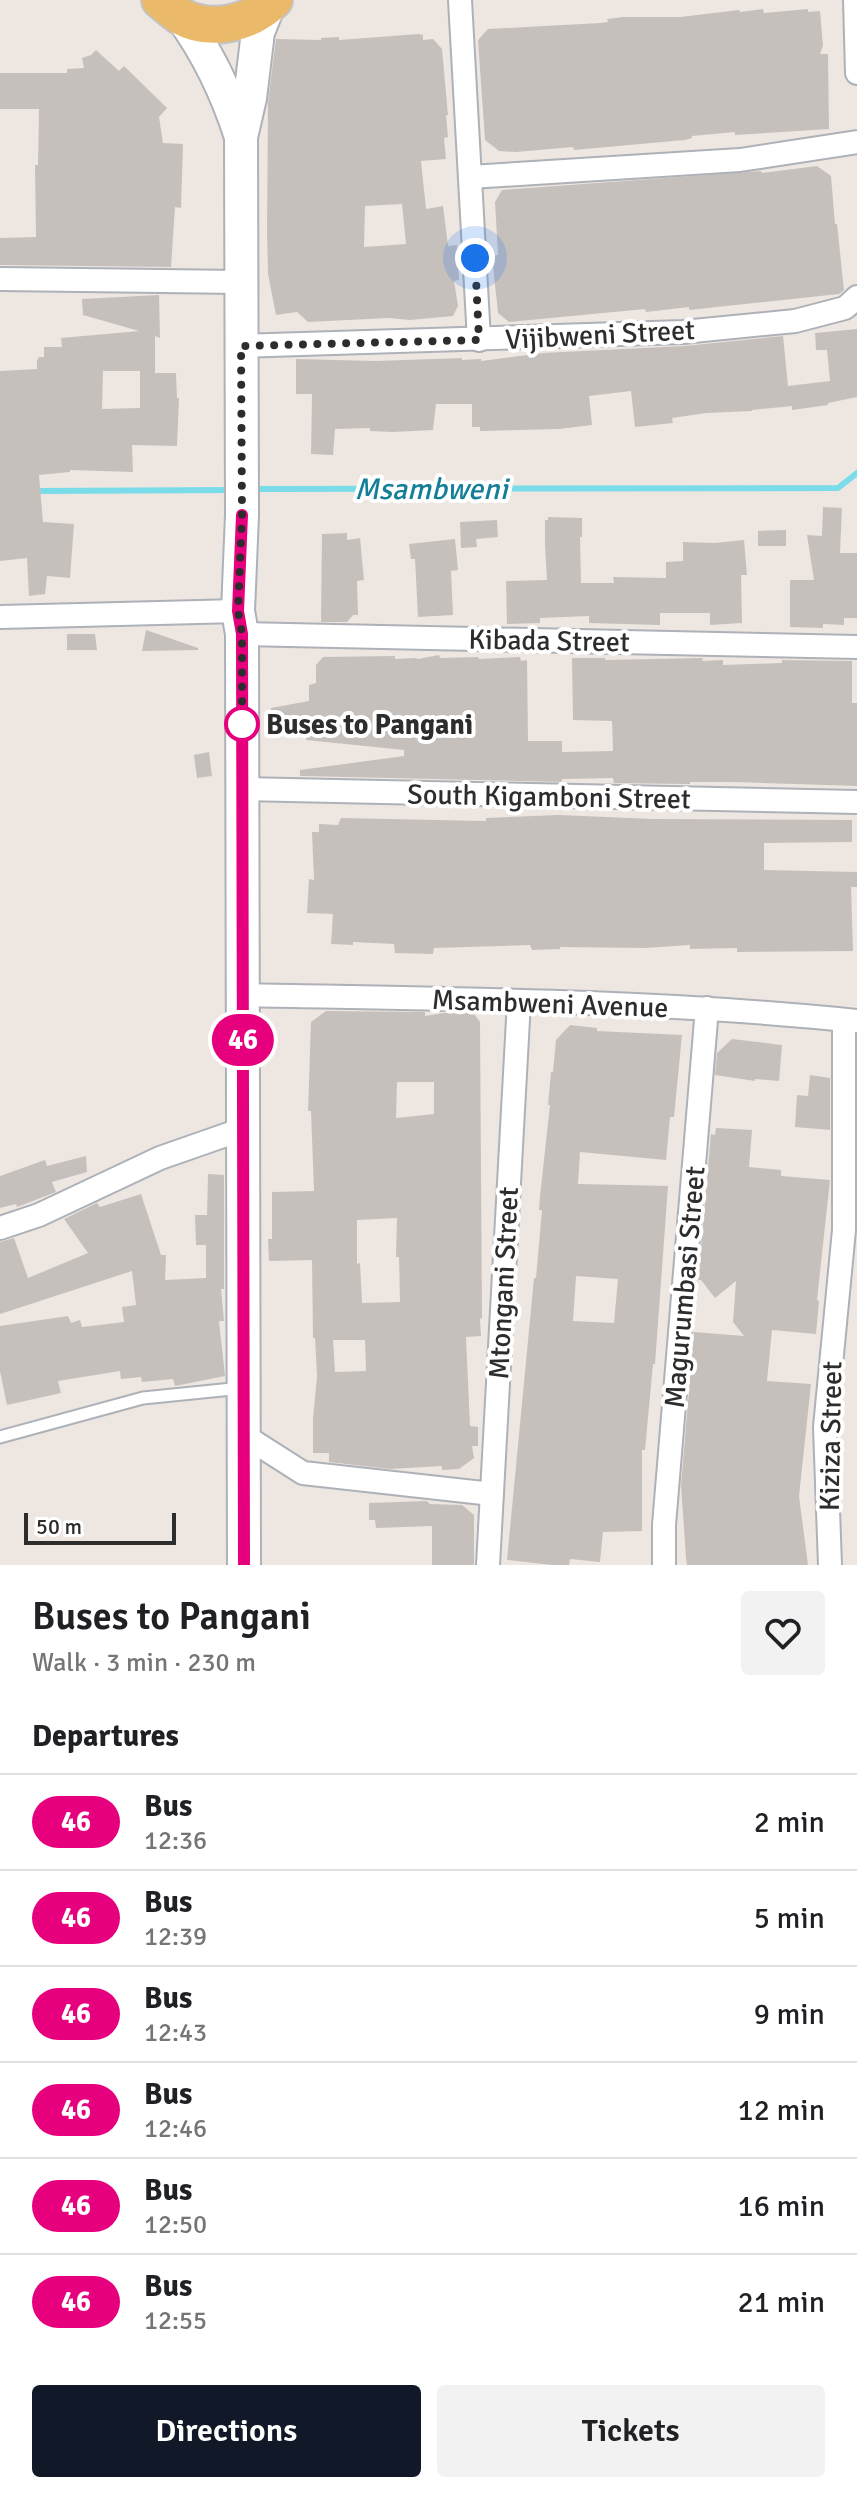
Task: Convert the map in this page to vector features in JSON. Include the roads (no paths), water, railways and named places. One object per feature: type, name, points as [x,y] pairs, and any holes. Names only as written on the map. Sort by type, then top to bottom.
[{"type":"main road","points":[[167,5],[203,24],[225,24],[248,18],[271,3]]},
{"type":"main road","points":[[244,1565],[241,137],[250,98],[258,32],[271,3]]},
{"type":"main road","points":[[167,5],[195,35],[230,101],[241,137]]},
{"type":"street","points":[[460,0],[479,340]]},
{"type":"street","points":[[855,0],[857,73]]},
{"type":"street","points":[[470,177],[740,160],[857,142]]},
{"type":"street","points":[[0,279],[241,282]]},
{"type":"street","name":"Vijibweni Street","points":[[241,346],[683,332],[795,321],[845,308],[857,297]]},
{"type":"street","name":"Kibada Street","points":[[0,617],[857,647]]},
{"type":"street","name":"South Kigamboni Street","points":[[242,789],[857,802]]},
{"type":"street","name":"Msambweni Avenue","points":[[243,995],[707,1008],[851,1021]]},
{"type":"street","name":"Mtongani Street","points":[[488,1565],[519,1001]]},
{"type":"street","name":"Magurumbasi Street","points":[[664,1565],[707,1008]]},
{"type":"street","name":"Kiziza Street","points":[[830,1565],[825,1427],[844,1230],[851,1021]]},
{"type":"street","points":[[0,1228],[39,1215],[160,1158],[243,1129]]},
{"type":"street","points":[[245,1436],[303,1473],[492,1494]]},
{"type":"lane","points":[[0,1437],[143,1398],[243,1388]]},
{"type":"waterway","name":"Msambweni","points":[[251,489],[838,488],[857,473]]},
{"type":"waterway","name":"Msambweni","points":[[35,491],[232,490]]},
{"type":"place","name":"Buses to Pangani","points":[[242,724]]}]
